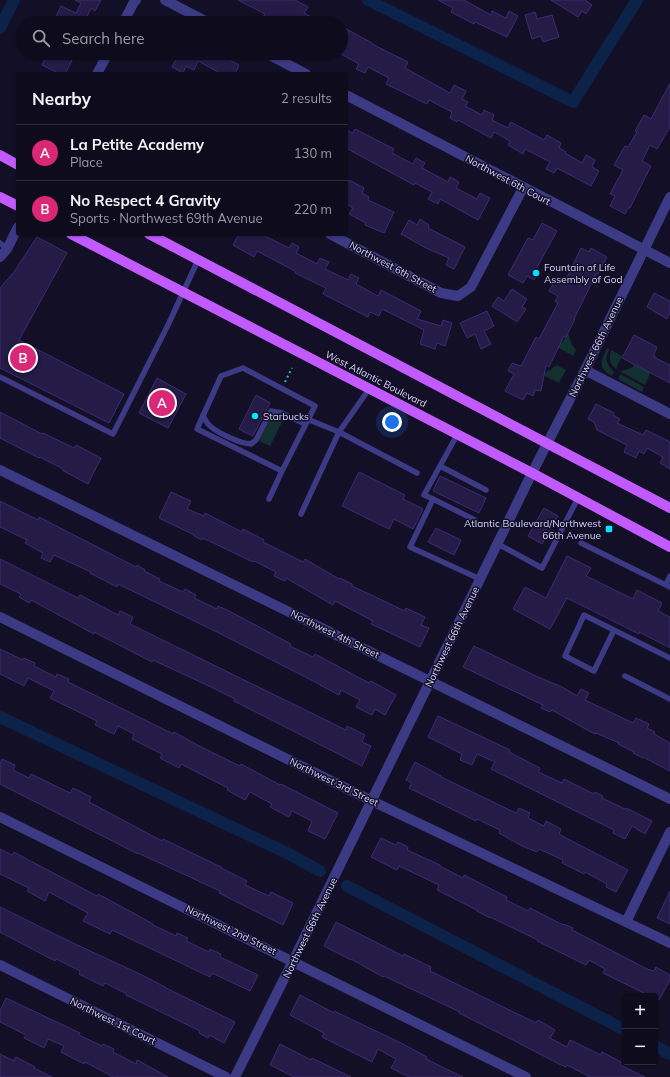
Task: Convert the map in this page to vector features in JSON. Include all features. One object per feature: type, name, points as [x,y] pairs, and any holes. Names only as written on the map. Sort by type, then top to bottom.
[{"type":"main road","points":[[0,156],[16,164]]},
{"type":"main road","points":[[1,200],[16,205]]},
{"type":"main road","name":"West Atlantic Boulevard","points":[[75,236],[670,547]]},
{"type":"main road","points":[[153,236],[670,508]]},
{"type":"street","points":[[127,16],[136,0]]},
{"type":"street","points":[[165,0],[196,16]]},
{"type":"street","points":[[98,72],[104,60]]},
{"type":"street","points":[[279,60],[302,72]]},
{"type":"street","name":"Northwest 6th Court","points":[[348,96],[670,263]]},
{"type":"street","name":"Northwest 6th Street","points":[[334,236],[442,293],[458,296],[471,288],[523,188]]},
{"type":"street","name":"Northwest 66th Avenue","points":[[235,1077],[670,197]]},
{"type":"street","points":[[0,257],[3,246],[16,230]]},
{"type":"street","points":[[585,370],[670,414]]},
{"type":"street","name":"Northwest 4th Street","points":[[0,470],[670,799]]},
{"type":"street","name":"Northwest 3rd Street","points":[[0,617],[372,801],[670,943]]},
{"type":"street","name":"Northwest 2nd Street","points":[[0,817],[526,1077]]},
{"type":"street","points":[[626,922],[670,832]]},
{"type":"street","name":"Northwest 1st Court","points":[[0,965],[226,1077]]},
{"type":"lane","points":[[0,377],[113,434],[168,325],[198,260]]},
{"type":"lane","points":[[269,499],[315,406],[243,368],[222,376],[197,429],[282,471]]},
{"type":"lane","points":[[301,514],[340,432],[369,389]]},
{"type":"lane","points":[[203,415],[207,423],[215,429],[245,444],[251,444],[256,440],[271,411],[282,413],[340,432],[417,473]]},
{"type":"lane","points":[[457,435],[424,495],[475,520]]},
{"type":"lane","points":[[440,466],[486,490]]},
{"type":"lane","points":[[498,544],[542,568],[578,498]]},
{"type":"lane","points":[[433,499],[410,547],[480,579]]},
{"type":"lane","points":[[581,543],[668,585],[670,576]]},
{"type":"lane","points":[[614,630],[594,670],[565,656],[584,614],[670,658]]},
{"type":"lane","points":[[625,676],[670,699]]},
{"type":"path","points":[[283,384],[292,368]]},
{"type":"green space","points":[[568,333],[572,345],[576,350],[573,356],[546,339],[548,336],[562,343]]},
{"type":"green space","points":[[607,348],[609,349],[606,360],[614,372],[612,376],[602,367],[602,360]]},
{"type":"green space","points":[[611,350],[622,356],[616,369],[610,361]]},
{"type":"green space","points":[[654,355],[657,357],[645,385],[621,372],[633,367],[634,364],[647,368]]},
{"type":"green space","points":[[557,365],[566,370],[559,383],[529,368],[530,366],[546,373],[548,370],[550,371]]},
{"type":"green space","points":[[620,374],[644,387],[642,392],[618,379]]},
{"type":"green space","points":[[276,415],[284,418],[270,446],[259,441],[271,417]]},
{"type":"building","points":[[75,0],[101,0],[95,11],[91,8],[87,16],[56,16],[61,6],[76,13],[81,3]]},
{"type":"building","points":[[238,0],[295,0],[308,7],[304,13],[309,16],[264,16],[265,14]]},
{"type":"building","points":[[438,0],[464,0],[491,15],[492,11],[506,18],[509,11],[518,16],[507,37],[475,22],[474,24],[451,12],[453,8]]},
{"type":"building","points":[[551,0],[585,0],[592,5],[586,14],[582,11],[578,17]]},
{"type":"building","points":[[535,12],[537,19],[552,15],[559,37],[543,42],[541,36],[532,39],[525,15]]},
{"type":"building","points":[[348,30],[408,62],[405,68],[450,93],[454,85],[466,91],[462,99],[468,102],[465,106],[482,115],[484,110],[494,115],[492,120],[508,128],[511,122],[544,140],[547,135],[561,143],[559,148],[566,152],[565,153],[582,163],[586,155],[595,160],[592,167],[599,171],[591,186],[557,168],[554,173],[546,169],[550,162],[525,149],[523,154],[508,145],[510,141],[494,132],[491,138],[458,120],[457,122],[450,118],[452,112],[429,100],[427,104],[386,84],[389,78],[368,67],[365,73],[356,69],[359,64],[348,58]]},
{"type":"building","points":[[44,60],[72,60],[66,72],[56,72],[42,65]]},
{"type":"building","points":[[176,60],[230,60],[239,65],[236,72],[218,72],[198,61],[194,70],[186,66],[183,72],[181,72],[172,67]]},
{"type":"building","points":[[670,83],[670,127],[657,149],[650,145],[642,161],[651,166],[630,208],[628,208],[625,214],[610,206],[615,196],[610,194],[623,170],[614,165],[625,146],[628,147],[637,132],[635,131],[644,115],[651,119]]},
{"type":"building","points":[[355,129],[394,149],[392,153],[413,164],[416,158],[425,163],[422,168],[448,182],[450,177],[459,182],[456,188],[477,199],[480,193],[490,198],[478,220],[440,199],[438,204],[428,199],[432,192],[415,183],[414,185],[348,149],[348,131],[353,133]]},
{"type":"building","points":[[349,180],[364,188],[362,193],[369,197],[368,200],[394,212],[384,233],[365,225],[366,223],[349,214],[353,208],[348,205]]},
{"type":"building","points":[[420,219],[429,225],[428,228],[465,247],[454,269],[446,265],[449,258],[426,248],[401,234],[409,220],[417,225]]},
{"type":"building","points":[[542,223],[557,231],[536,269],[539,271],[534,280],[527,276],[523,283],[508,275],[528,238],[533,240]]},
{"type":"building","points":[[238,236],[265,236],[289,248],[292,243],[299,247],[296,253],[317,264],[320,258],[329,262],[325,269],[348,280],[351,274],[359,278],[356,284],[378,296],[381,290],[421,311],[417,319],[441,326],[443,320],[452,323],[445,346],[437,343],[435,349],[420,344],[424,330],[382,309],[379,316],[370,312],[368,317],[323,294],[326,288],[295,273],[295,271],[257,251],[254,257],[233,245]]},
{"type":"building","points":[[37,237],[67,253],[19,340],[124,394],[109,423],[0,368],[0,288],[14,272]]},
{"type":"building","points":[[581,248],[589,252],[591,248],[607,257],[598,274],[596,274],[566,337],[564,336],[549,367],[546,365],[541,391],[535,390],[533,396],[527,393],[523,400],[505,391],[514,374],[508,371],[512,363],[521,366],[536,337],[539,339],[558,303],[555,301],[558,296],[549,291],[555,280],[563,284]]},
{"type":"building","points":[[512,289],[527,299],[522,307],[526,309],[517,322],[492,306],[498,297],[504,301]]},
{"type":"building","points":[[654,293],[670,301],[670,313],[667,319],[647,307]]},
{"type":"building","points":[[487,311],[494,326],[484,331],[491,344],[481,349],[475,334],[467,338],[460,323]]},
{"type":"building","points":[[634,335],[657,347],[653,357],[670,365],[670,383],[622,358]]},
{"type":"building","points":[[157,378],[186,394],[168,428],[139,413]]},
{"type":"building","name":"Starbucks","points":[[256,395],[270,403],[253,436],[239,429]]},
{"type":"building","points":[[596,404],[614,413],[613,415],[620,419],[617,423],[643,435],[646,430],[670,442],[670,469],[660,463],[663,457],[647,448],[644,454],[639,451],[636,458],[624,452],[627,445],[597,430],[594,422],[588,419]]},
{"type":"building","points":[[0,412],[42,434],[43,433],[74,448],[76,445],[101,458],[88,484],[62,470],[63,469],[0,438]]},
{"type":"building","points":[[359,472],[405,495],[403,499],[423,509],[413,529],[394,519],[389,529],[342,506]]},
{"type":"building","points":[[440,476],[486,498],[479,513],[433,491]]},
{"type":"building","points":[[171,492],[191,501],[187,509],[204,516],[205,513],[242,532],[243,529],[264,540],[263,542],[303,562],[305,559],[339,579],[340,578],[352,584],[352,586],[405,611],[406,608],[425,617],[421,625],[429,628],[420,647],[371,624],[373,621],[335,601],[333,605],[286,578],[285,581],[274,576],[276,572],[254,561],[253,562],[203,538],[202,540],[159,518]]},
{"type":"building","points":[[0,501],[38,520],[39,517],[136,567],[137,565],[145,570],[144,571],[160,579],[159,581],[183,592],[185,589],[196,595],[194,598],[217,609],[218,606],[229,611],[291,644],[290,646],[313,657],[315,654],[369,683],[371,681],[396,695],[385,715],[375,709],[372,715],[356,707],[360,700],[341,690],[339,695],[217,632],[118,584],[117,587],[90,573],[91,572],[54,555],[50,562],[41,558],[43,553],[25,543],[27,540],[0,527]]},
{"type":"building","points":[[544,508],[558,516],[542,544],[528,536]]},
{"type":"building","points":[[436,528],[461,540],[454,555],[428,542]]},
{"type":"building","points":[[567,556],[591,568],[586,576],[633,599],[637,590],[662,603],[658,611],[670,617],[670,648],[567,598],[550,629],[513,609],[525,587],[546,598]]},
{"type":"building","points":[[0,559],[78,598],[80,595],[118,615],[120,611],[133,617],[130,624],[346,730],[347,726],[365,735],[362,742],[371,746],[362,766],[234,701],[235,699],[211,687],[153,660],[152,662],[94,632],[94,634],[31,600],[29,603],[19,597],[21,594],[0,584]]},
{"type":"building","points":[[474,646],[562,687],[577,696],[581,689],[589,693],[585,700],[633,723],[636,718],[649,724],[647,728],[655,732],[654,734],[670,743],[670,771],[633,753],[634,752],[618,744],[619,743],[596,733],[595,734],[552,710],[550,712],[541,708],[543,705],[463,667]]},
{"type":"building","points":[[0,649],[23,660],[24,658],[35,663],[34,666],[56,677],[57,674],[69,679],[68,682],[173,734],[174,732],[240,766],[241,764],[338,813],[325,839],[308,831],[312,821],[292,811],[289,817],[270,807],[272,804],[250,792],[245,800],[227,790],[228,788],[181,764],[179,768],[160,758],[162,754],[132,739],[134,734],[118,726],[114,734],[95,725],[97,721],[50,698],[54,691],[28,678],[24,686],[0,674]]},
{"type":"building","points":[[438,716],[510,750],[509,752],[540,768],[538,772],[562,783],[564,779],[594,794],[595,792],[603,796],[602,798],[652,821],[645,834],[632,826],[625,839],[613,833],[614,830],[491,769],[495,762],[477,754],[472,765],[460,760],[462,754],[428,737]]},
{"type":"building","points":[[2,759],[15,765],[13,770],[29,778],[31,774],[70,793],[73,788],[91,797],[89,802],[162,841],[163,839],[247,881],[245,885],[269,896],[271,892],[293,903],[283,925],[219,893],[220,891],[138,854],[0,784],[0,764]]},
{"type":"building","points":[[415,762],[441,777],[516,813],[519,808],[530,813],[528,818],[544,826],[546,821],[561,829],[559,834],[564,837],[628,870],[616,892],[606,887],[607,884],[585,872],[584,874],[562,863],[563,860],[539,849],[537,852],[522,846],[499,833],[500,830],[477,819],[476,821],[409,788],[412,783],[406,780]]},
{"type":"building","points":[[381,838],[396,845],[398,842],[408,847],[407,850],[440,865],[463,878],[464,875],[507,897],[506,900],[528,911],[530,908],[563,925],[573,928],[572,930],[647,969],[654,971],[656,967],[670,975],[670,980],[659,1000],[658,993],[644,993],[603,973],[605,969],[589,960],[586,965],[537,941],[538,940],[490,918],[437,890],[439,885],[399,866],[397,870],[371,857]]},
{"type":"building","points":[[0,849],[12,855],[14,852],[97,896],[98,894],[153,925],[176,936],[177,933],[188,938],[186,941],[209,952],[210,949],[221,954],[220,957],[258,975],[250,991],[212,973],[210,977],[112,930],[110,934],[83,921],[88,913],[49,892],[45,901],[27,891],[29,888],[0,874]]},
{"type":"building","points":[[670,891],[670,924],[657,918]]},
{"type":"building","points":[[0,907],[144,976],[235,1022],[224,1043],[209,1035],[208,1038],[199,1033],[200,1031],[126,995],[127,994],[105,983],[103,986],[79,974],[80,971],[56,959],[55,961],[0,932]]},
{"type":"building","points":[[336,922],[403,956],[404,954],[431,967],[430,971],[536,1023],[538,1020],[555,1030],[550,1038],[567,1047],[570,1040],[601,1055],[602,1052],[621,1062],[620,1065],[645,1077],[590,1077],[567,1065],[566,1067],[559,1064],[459,1013],[460,1012],[384,976],[383,977],[324,946]]},
{"type":"building","points":[[300,995],[334,1013],[334,1011],[403,1044],[427,1057],[426,1059],[463,1077],[409,1077],[391,1068],[396,1059],[378,1049],[372,1062],[322,1037],[324,1033],[290,1015]]},
{"type":"building","points":[[6,998],[80,1033],[79,1035],[102,1046],[103,1044],[114,1049],[113,1052],[136,1064],[137,1060],[168,1077],[113,1077],[85,1062],[84,1064],[61,1052],[64,1046],[48,1039],[44,1048],[24,1038],[26,1035],[0,1022],[0,1011]]},
{"type":"building","points":[[280,1044],[311,1060],[312,1058],[351,1077],[294,1077],[270,1065]]},
{"type":"building","points":[[0,1054],[14,1061],[16,1057],[52,1077],[0,1077]]},
{"type":"waterway","points":[[0,28],[14,0]]},
{"type":"waterway","points":[[368,0],[573,102],[637,0]]},
{"type":"waterway","points":[[0,717],[287,853],[320,871]]},
{"type":"waterway","points":[[347,886],[623,1029]]},
{"type":"waterway","points":[[658,1048],[670,1054]]},
{"type":"place","name":"Fountain of Life Assembly of God","points":[[536,273]]},
{"type":"place","name":"No Respect 4 Gravity","points":[[23,358]]},
{"type":"place","name":"La Petite Academy","points":[[162,403]]},
{"type":"place","name":"Starbucks","points":[[255,416]]},
{"type":"place","name":"Atlantic Boulevard/Northwest 66th Avenue","points":[[609,529]]}]
